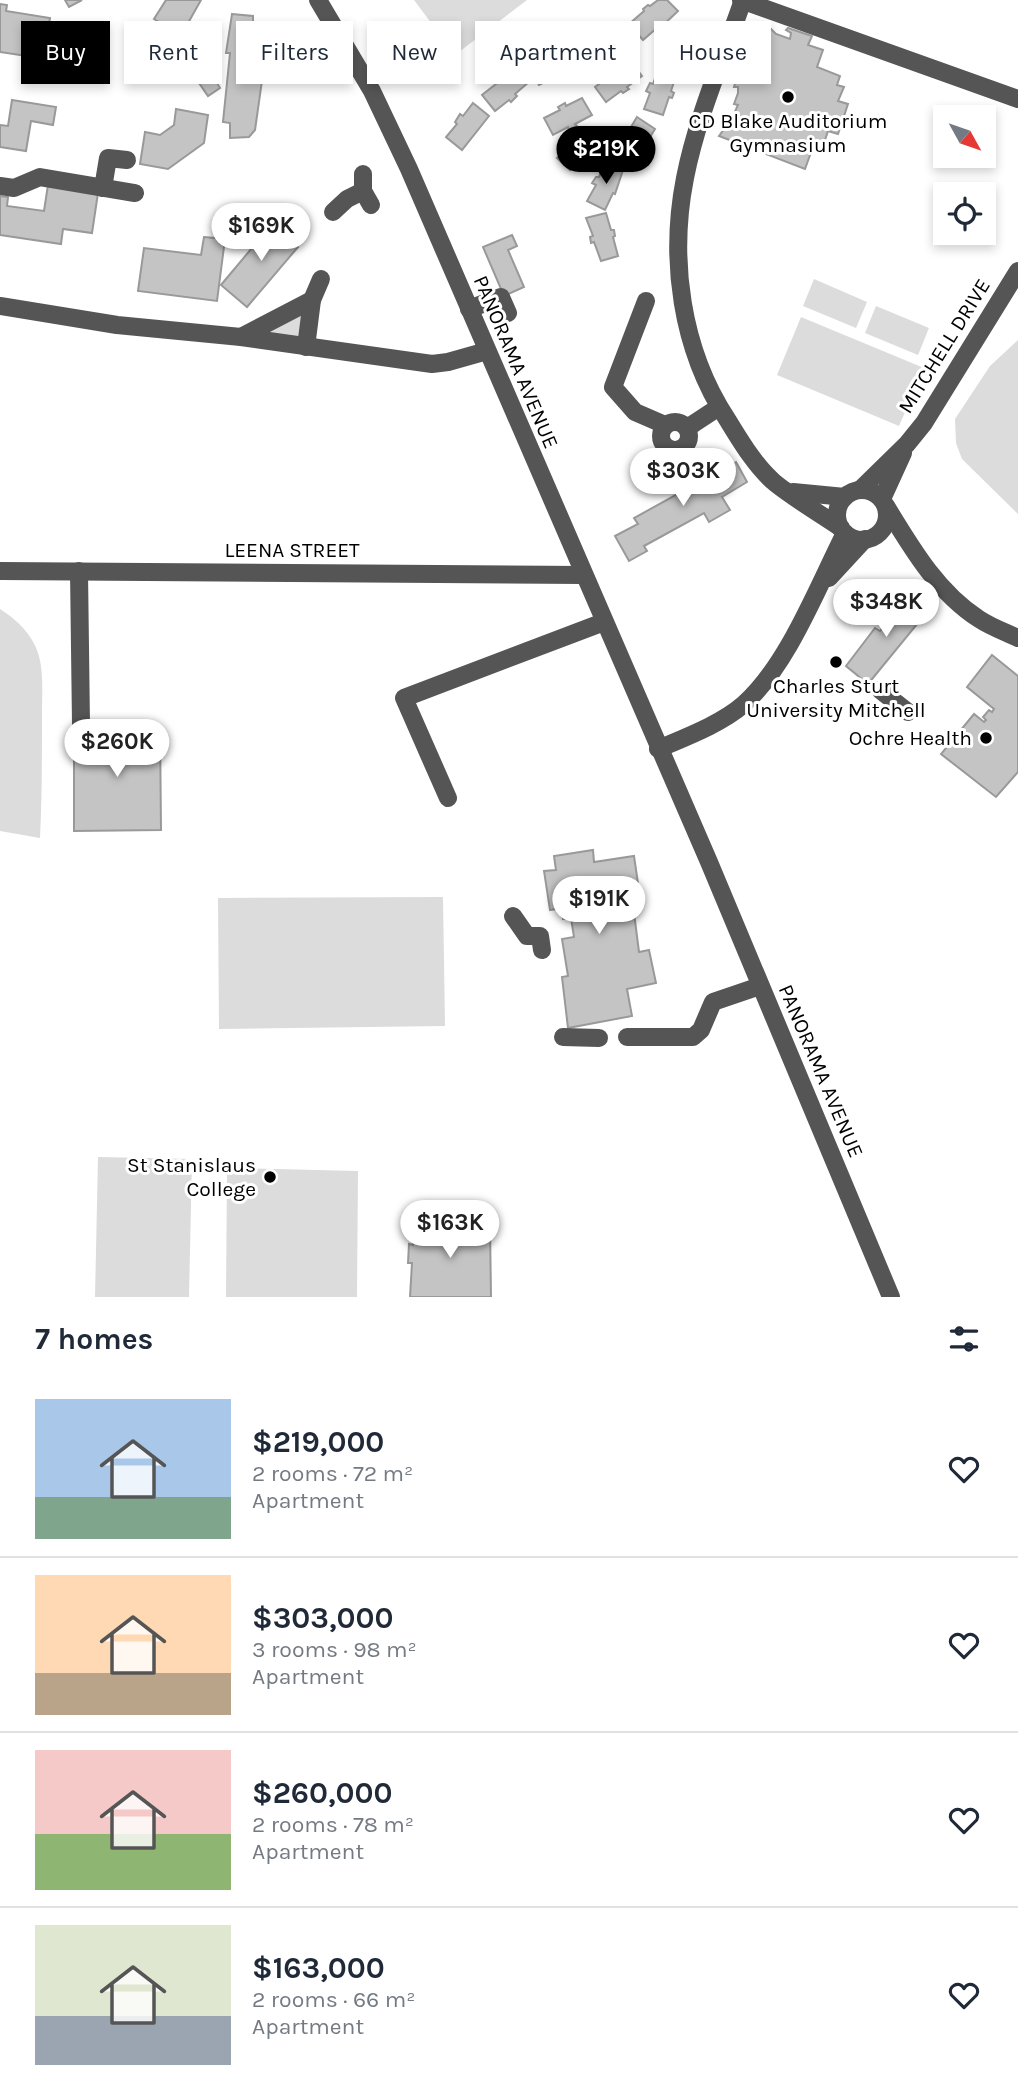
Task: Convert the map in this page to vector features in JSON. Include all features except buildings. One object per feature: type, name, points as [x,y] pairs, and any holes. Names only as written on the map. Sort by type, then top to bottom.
[{"type":"street","name":"PANORAMA AVENUE","points":[[318,0],[372,91],[409,169],[709,862],[891,1297]]},
{"type":"street","points":[[1018,99],[742,0],[695,138],[685,179],[679,229],[680,282],[687,325],[702,370],[719,407],[755,461],[776,483],[851,537],[895,544],[919,561],[967,611],[1018,638]]},
{"type":"street","points":[[103,188],[108,158],[127,160]]},
{"type":"street","points":[[0,186],[14,188],[40,177],[135,193]]},
{"type":"street","points":[[333,212],[346,199],[366,190]]},
{"type":"street","points":[[306,347],[312,300],[321,279]]},
{"type":"street","name":"MITCHELL DRIVE","points":[[852,493],[907,444],[924,423],[1015,283]]},
{"type":"street","points":[[469,309],[501,297],[508,313]]},
{"type":"street","points":[[242,337],[312,300]]},
{"type":"street","points":[[646,301],[613,387],[635,412],[665,425]]},
{"type":"street","points":[[0,306],[117,325],[242,337],[432,364],[487,351]]},
{"type":"street","points":[[687,428],[719,407]]},
{"type":"street","points":[[677,421],[687,428],[687,443],[678,450],[663,445],[662,429],[665,425],[677,421]]},
{"type":"street","name":"MITCHELL DRIVE","points":[[884,502],[907,444]]},
{"type":"street","points":[[789,492],[876,494],[884,502],[919,561]]},
{"type":"street","points":[[658,749],[732,713],[755,693],[781,660],[843,530],[837,512],[852,493]]},
{"type":"street","points":[[815,593],[869,538],[884,527],[887,513],[884,502]]},
{"type":"street","name":"LEENA STREET","points":[[0,571],[583,575]]},
{"type":"street","points":[[79,571],[81,725]]},
{"type":"street","points":[[448,798],[404,698],[604,622]]},
{"type":"street","points":[[880,690],[908,712]]},
{"type":"street","points":[[513,916],[527,936],[540,936],[542,950]]},
{"type":"street","points":[[627,1037],[693,1037],[701,1030],[713,1002],[760,986]]},
{"type":"street","points":[[563,1037],[599,1038]]},
{"type":"shaded area","points":[[414,0],[527,0],[500,21],[475,21],[475,40],[461,50],[461,21],[430,21]]},
{"type":"shaded area","points":[[814,279],[867,302],[856,328],[803,306]]},
{"type":"shaded area","points":[[312,300],[306,347],[241,337]]},
{"type":"shaded area","points":[[876,306],[929,328],[918,355],[865,333]]},
{"type":"shaded area","points":[[801,317],[924,368],[899,426],[777,375]]},
{"type":"shaded area","points":[[1018,340],[1018,514],[962,459],[956,443],[955,419],[990,366]]},
{"type":"shaded area","points":[[0,609],[28,634],[40,660],[40,838],[0,831]]},
{"type":"shaded area","points":[[443,897],[445,1026],[219,1029],[218,898]]},
{"type":"shaded area","points":[[98,1157],[192,1159],[189,1297],[95,1297]]},
{"type":"shaded area","points":[[227,1168],[358,1171],[357,1297],[226,1297]]},
{"type":"place","name":"CD Blake Auditorium Gymnasium","points":[[788,97]]},
{"type":"place","name":"Charles Sturt University Mitchell","points":[[836,662]]},
{"type":"place","name":"Ochre Health","points":[[986,738]]},
{"type":"place","name":"St Stanislaus College","points":[[270,1177]]}]
